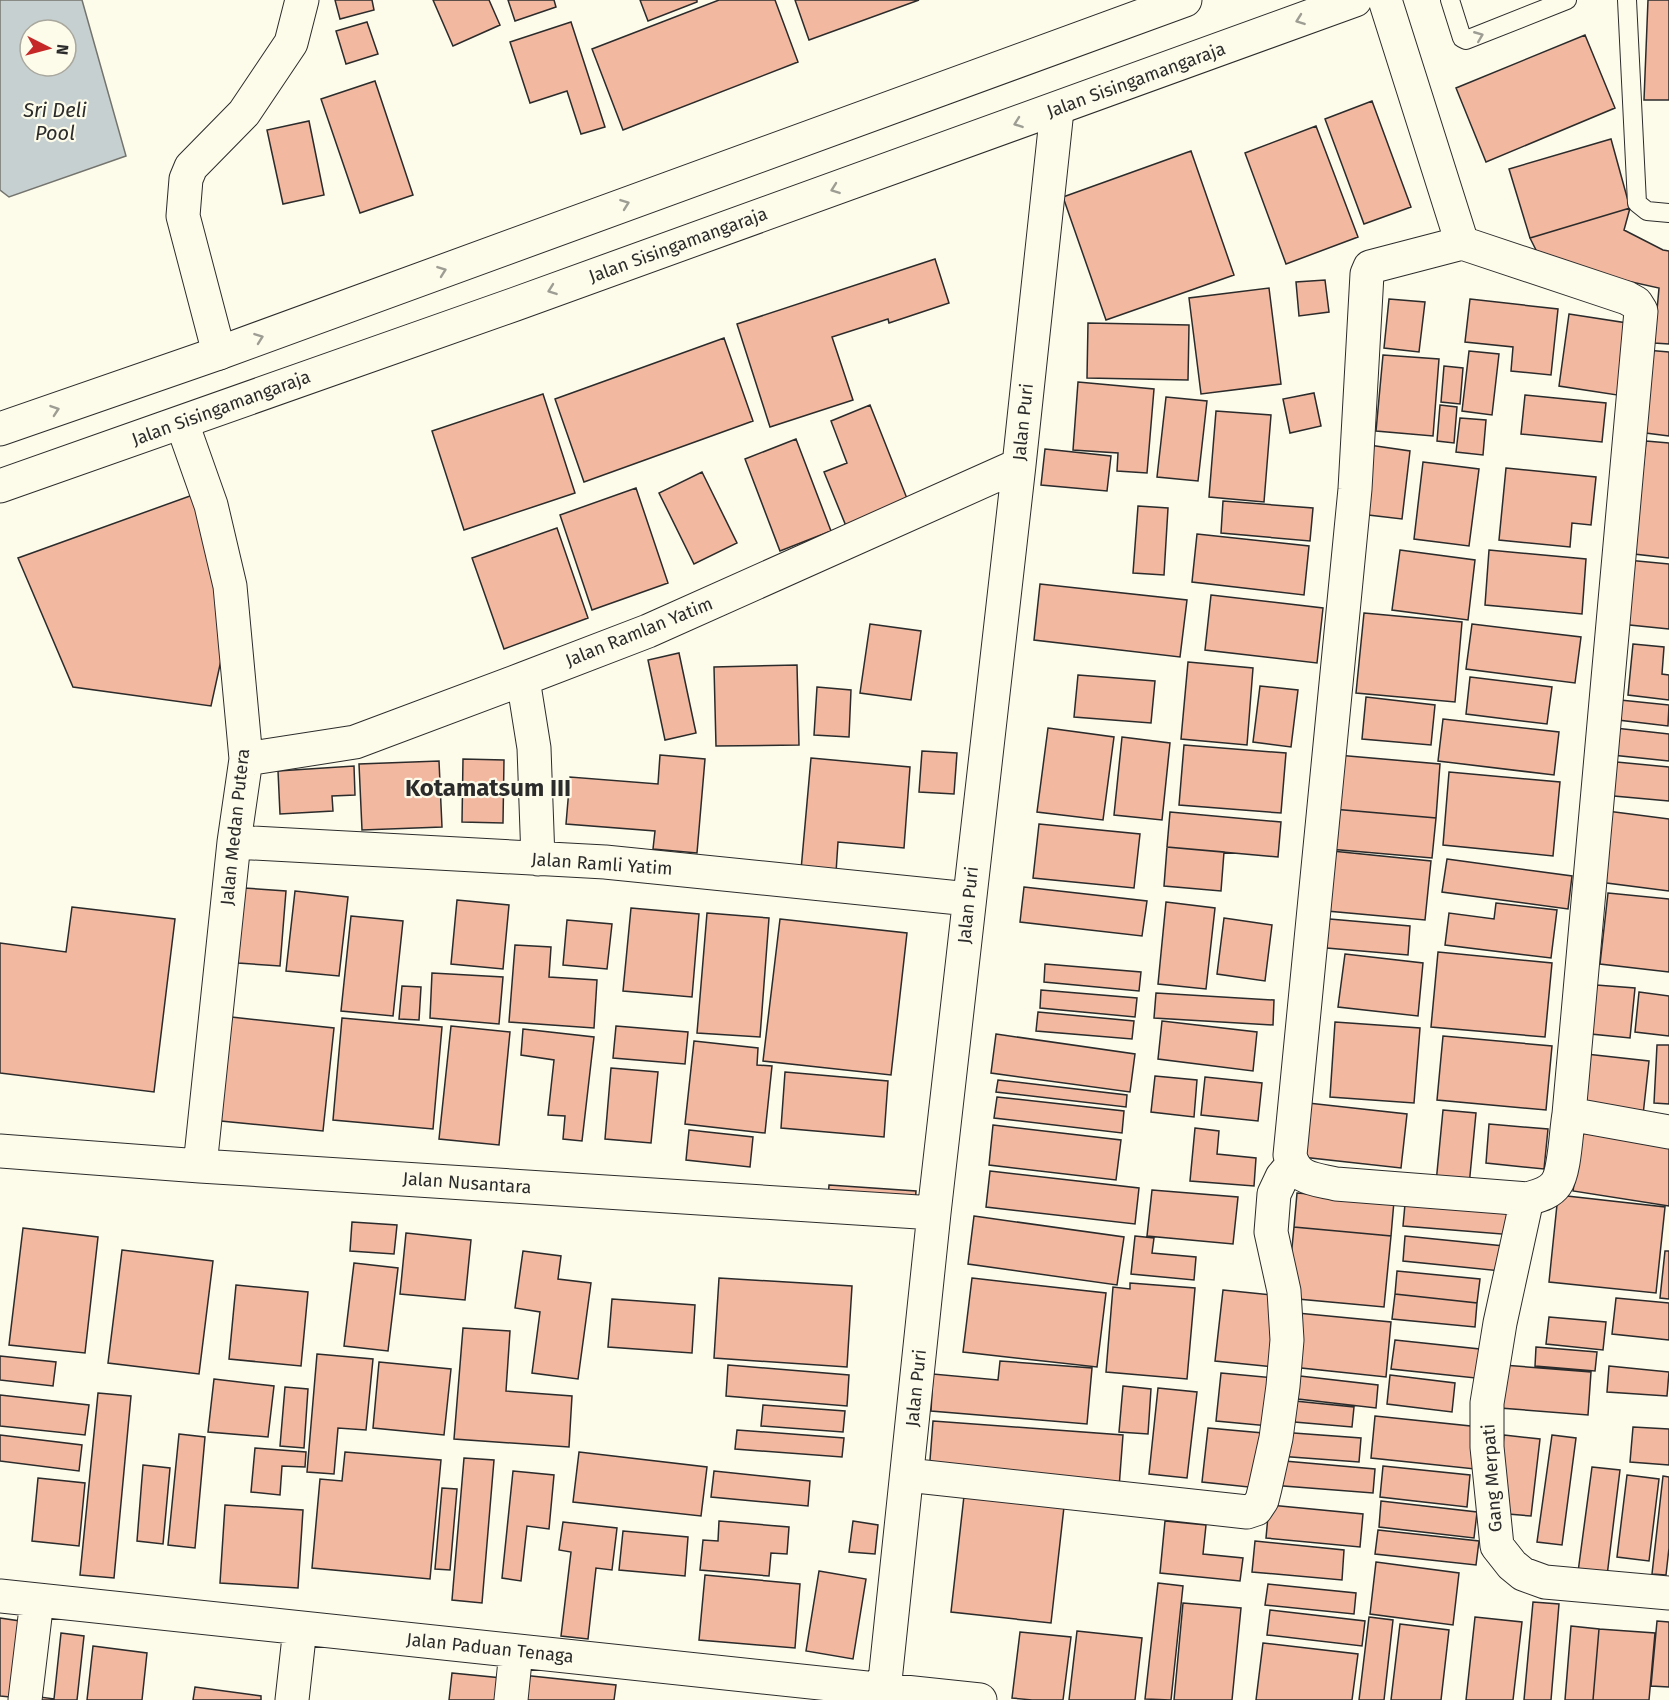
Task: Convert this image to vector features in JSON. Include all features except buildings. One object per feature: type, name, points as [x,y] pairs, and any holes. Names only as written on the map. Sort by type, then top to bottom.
[{"type":"street","points":[[219,353],[183,216],[186,179],[191,167],[244,113],[291,43],[302,0]]},
{"type":"street","points":[[0,429],[219,353],[1185,0]]},
{"type":"street","name":"Jalan Sisingamangaraja","points":[[0,486],[1057,110],[1355,0]]},
{"type":"street","points":[[1385,0],[1462,243]]},
{"type":"street","name":"Jalan Puri","points":[[884,1695],[934,1213],[1057,110]]},
{"type":"street","points":[[1462,243],[1627,298],[1636,303],[1641,311],[1569,1114],[1562,1169],[1556,1184],[1543,1195],[1527,1199],[1336,1184],[1298,1173],[1292,1165],[1290,1155],[1355,489],[1367,274],[1370,267],[1462,243]]},
{"type":"street","name":"Jalan Medan Putera","points":[[182,423],[211,505],[230,586],[246,759],[234,842],[200,1166]]},
{"type":"street","name":"Jalan Ramlan Yatim","points":[[246,759],[355,742],[523,679],[648,631],[1018,465]]},
{"type":"street","points":[[523,679],[534,748],[537,859]]},
{"type":"street","name":"Jalan Ramli Yatim","points":[[234,842],[605,862],[969,899]]},
{"type":"street","points":[[1569,1114],[1669,1132]]},
{"type":"street","name":"Jalan Nusantara","points":[[0,1151],[934,1213]]},
{"type":"street","points":[[907,1475],[1226,1510],[1248,1512],[1256,1509],[1262,1500],[1276,1438],[1287,1341],[1284,1290],[1271,1232],[1274,1194],[1282,1177],[1292,1165]]},
{"type":"street","name":"Gang Merpati","points":[[1527,1199],[1500,1323],[1487,1403],[1487,1447],[1497,1546],[1512,1565],[1523,1574],[1545,1582],[1669,1593]]},
{"type":"street","name":"Jalan Paduan Tenaga","points":[[0,1596],[516,1651],[884,1695],[980,1700]]},
{"type":"street","points":[[25,1700],[37,1600]]},
{"type":"street","points":[[292,1700],[300,1628]]},
{"type":"street","points":[[511,1700],[516,1651]]},
{"type":"lane","points":[[1450,0],[1462,38],[1466,40],[1567,0]]},
{"type":"lane","points":[[1628,0],[1637,203],[1647,211],[1669,213]]},
{"type":"water","name":"Sri Deli Pool","points":[[0,0],[82,0],[126,156],[9,197],[0,190]]},
{"type":"district","name":"Kotamatsum III","points":[[488,788]]}]
